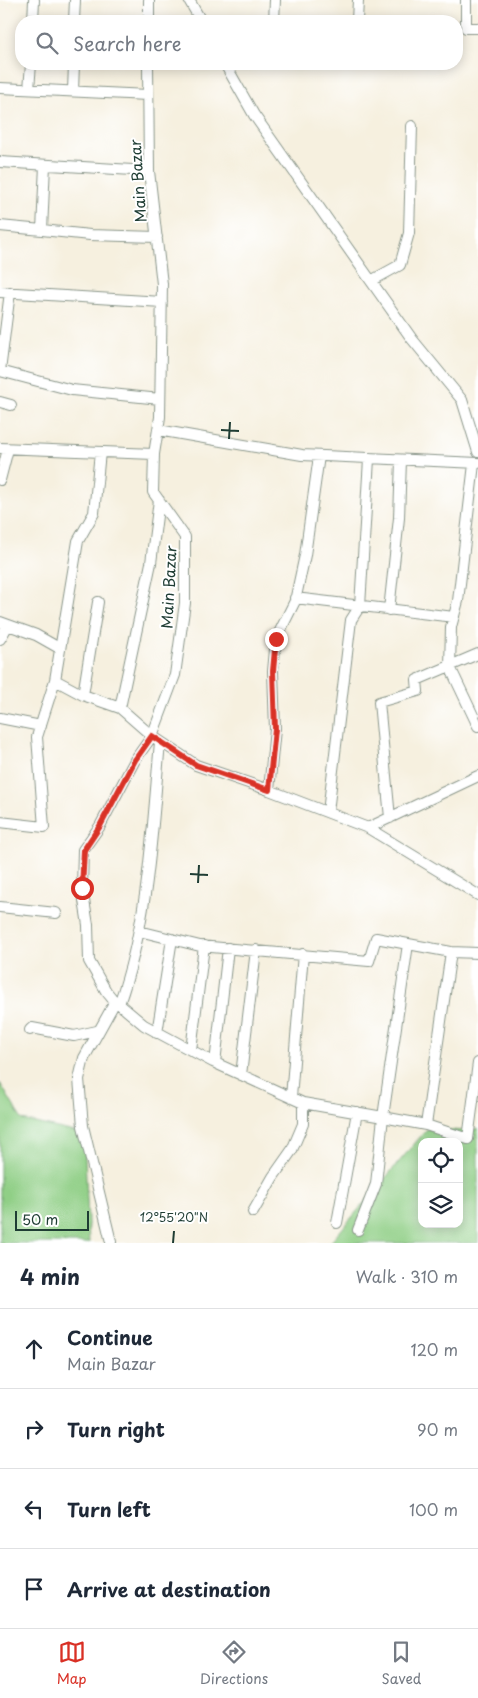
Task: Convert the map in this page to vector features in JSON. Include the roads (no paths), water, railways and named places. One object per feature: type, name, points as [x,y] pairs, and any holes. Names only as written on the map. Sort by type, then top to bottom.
[{"type":"street","points":[[33,15],[34,0]]},
{"type":"street","points":[[74,15],[75,0]]},
{"type":"street","points":[[149,0],[149,15]]},
{"type":"street","points":[[189,0],[198,15]]},
{"type":"street","points":[[274,15],[275,0]]},
{"type":"street","points":[[357,15],[358,0]]},
{"type":"street","points":[[463,17],[466,0]]},
{"type":"street","points":[[463,28],[478,28]]},
{"type":"street","points":[[29,89],[31,70]]},
{"type":"street","points":[[73,91],[74,70]]},
{"type":"street","name":"Main Bazar","points":[[148,70],[149,171],[162,284],[160,399],[154,454],[153,492],[185,537],[185,603],[175,675],[156,739],[135,760],[100,826],[84,850],[82,888],[88,925],[89,961],[106,991],[117,1003],[144,1025],[215,1063],[303,1103],[426,1125],[468,1139],[478,1063]]},
{"type":"street","points":[[228,70],[254,115],[371,282],[412,339],[462,400],[478,452]]},
{"type":"street","points":[[0,88],[148,95]]},
{"type":"street","points":[[371,282],[400,265],[403,257],[409,233],[412,126]]},
{"type":"street","points":[[0,162],[149,171]]},
{"type":"street","points":[[42,230],[45,165]]},
{"type":"street","points":[[0,226],[90,235],[157,237]]},
{"type":"street","points":[[160,399],[72,390],[0,371],[5,292],[162,302]]},
{"type":"street","points":[[0,402],[11,405]]},
{"type":"street","points":[[158,430],[302,455],[476,464],[464,564],[451,627],[450,667],[478,726]]},
{"type":"street","points":[[0,480],[4,448],[154,454]]},
{"type":"street","points":[[0,822],[44,827],[37,736],[54,680],[78,541],[94,513],[100,452]]},
{"type":"street","points":[[269,790],[275,729],[273,671],[276,639],[295,598],[305,555],[319,456]]},
{"type":"street","points":[[328,812],[351,620],[360,606],[369,459]]},
{"type":"street","points":[[390,610],[399,518],[401,460]]},
{"type":"street","points":[[120,708],[151,563],[159,500]]},
{"type":"street","points":[[295,598],[454,617]]},
{"type":"street","points":[[83,695],[98,602]]},
{"type":"street","points":[[0,639],[4,623],[36,635],[59,648]]},
{"type":"street","points":[[390,818],[379,702],[418,691],[416,680],[478,654]]},
{"type":"street","points":[[54,680],[83,695],[120,708],[156,739],[196,765],[269,790],[368,828],[478,895]]},
{"type":"street","points":[[0,718],[40,726]]},
{"type":"street","points":[[111,1242],[81,1112],[79,1079],[84,1058],[98,1031],[117,1003],[132,967],[145,896],[156,739]]},
{"type":"street","points":[[368,828],[478,776]]},
{"type":"street","points":[[0,907],[56,912]]},
{"type":"street","points":[[139,931],[204,946],[369,961],[376,938],[450,952],[478,952]]},
{"type":"street","points":[[158,1032],[172,939]]},
{"type":"street","points":[[358,1230],[376,1184],[383,1117],[408,944]]},
{"type":"street","points":[[191,1050],[204,946]]},
{"type":"street","points":[[215,1063],[228,948]]},
{"type":"street","points":[[241,1075],[256,950]]},
{"type":"street","points":[[426,1125],[450,952]]},
{"type":"street","points":[[291,1097],[303,954]]},
{"type":"street","points":[[30,1030],[32,1028],[74,1036],[98,1031]]},
{"type":"street","points":[[253,1212],[273,1177],[292,1150],[303,1124],[303,1103]]},
{"type":"street","points":[[337,1223],[357,1112]]}]
